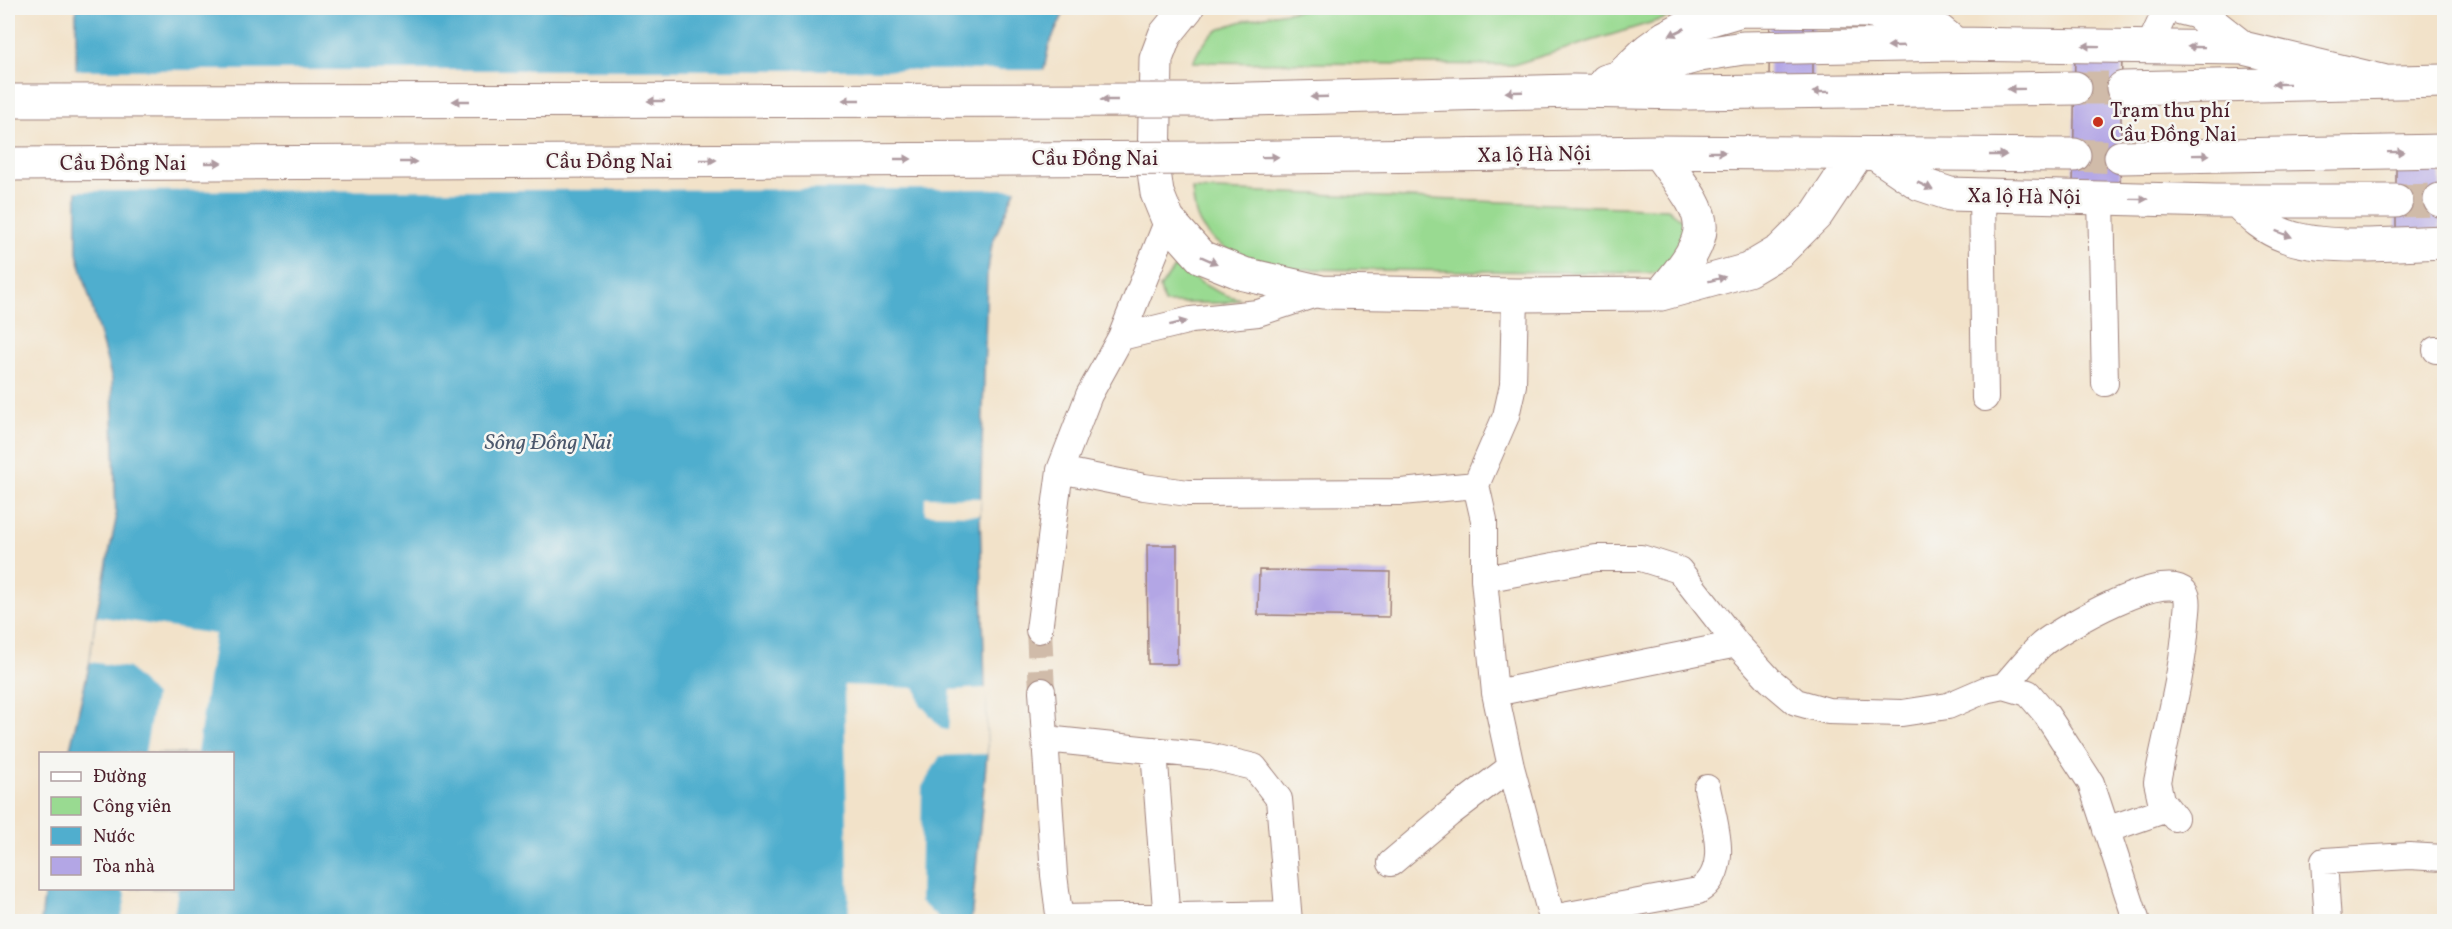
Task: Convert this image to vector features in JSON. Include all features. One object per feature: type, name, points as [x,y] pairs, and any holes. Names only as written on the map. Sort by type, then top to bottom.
[{"type":"highway","points":[[1187,8],[1165,35],[1156,59],[1154,171],[1157,193],[1168,220],[1201,257],[1244,274],[1322,292],[1515,295],[1661,294],[1748,270],[1780,251],[1817,214],[1867,154]]},
{"type":"highway","points":[[2181,8],[2198,12],[2243,48]]},
{"type":"highway","points":[[1573,91],[1620,78],[1648,50],[1666,37],[1688,26],[1742,10],[1867,11],[1912,20],[1938,30],[1955,44],[2243,48],[2382,81]]},
{"type":"highway","points":[[2122,88],[2445,81]]},
{"type":"highway","points":[[8,101],[1210,100],[1573,91],[1686,93],[2075,88]]},
{"type":"highway","points":[[2121,157],[2445,151]]},
{"type":"highway","points":[[1658,152],[1694,202],[1702,225],[1698,245],[1686,265],[1661,294]]},
{"type":"highway","name":"Xa lộ Hà Nội","points":[[1211,158],[1658,152],[2074,155]]},
{"type":"highway","name":"Xa lộ Hà Nội","points":[[1867,154],[1920,184],[1950,194],[2237,201],[2396,201]]},
{"type":"highway","name":"Cầu Đồng Nai","points":[[8,164],[1211,158]]},
{"type":"highway","points":[[2237,201],[2259,223],[2287,237],[2354,244],[2445,242]]},
{"type":"street","points":[[2149,47],[2167,8]]},
{"type":"street","points":[[1982,195],[1985,398]]},
{"type":"street","points":[[2101,198],[2105,383]]},
{"type":"street","points":[[1040,630],[1060,470],[1089,395],[1121,337],[1168,220]]},
{"type":"street","points":[[1121,337],[1191,320],[1258,313],[1322,292]]},
{"type":"street","points":[[1515,295],[1513,385],[1506,416],[1476,485],[1484,519],[1484,579],[1495,693],[1511,767],[1552,920],[1698,891],[1708,885],[1719,855],[1707,788]]},
{"type":"street","points":[[1060,470],[1144,487],[1188,493],[1401,492],[1476,485]]},
{"type":"street","points":[[1484,579],[1596,558],[1641,558],[1679,570],[1737,644],[1770,680],[1796,702],[1828,711],[1913,711],[1948,706],[1985,690],[2004,686],[2028,693],[2046,714],[2091,783],[2137,921]]},
{"type":"street","points":[[2004,686],[2042,644],[2130,595],[2170,586],[2181,590],[2188,599],[2184,648],[2157,782],[2161,800],[2171,813],[2106,830]]},
{"type":"street","points":[[1495,693],[1737,644]]},
{"type":"street","points":[[1042,691],[1054,875],[1060,920],[1289,918],[1279,799],[1254,767],[1208,756],[1046,740]]},
{"type":"street","points":[[1154,750],[1167,919]]},
{"type":"street","points":[[1391,863],[1449,814],[1511,767]]},
{"type":"street","points":[[2328,921],[2324,861],[2409,856],[2445,858]]},
{"type":"green space","points":[[1316,8],[1699,8],[1513,65],[1193,62],[1198,51],[1211,35],[1231,24]]},
{"type":"green space","points":[[1192,189],[1668,209],[1684,222],[1686,235],[1672,266],[1655,273],[1289,269],[1236,254],[1213,239],[1197,217]]},
{"type":"green space","points":[[1176,267],[1215,291],[1241,299],[1224,303],[1164,303],[1160,288]]},
{"type":"water","name":"Sông Đồng Nai","points":[[76,8],[1066,8],[1049,45],[1023,171],[992,244],[987,275],[980,515],[987,754],[971,921],[41,922],[45,890],[234,890],[234,752],[69,752],[90,662],[96,616],[116,520],[112,379],[77,253]]},
{"type":"pier","points":[[73,70],[1047,70],[1026,172],[1019,189],[74,191]]},
{"type":"pier","points":[[925,497],[981,498],[980,515],[925,514]]},
{"type":"pier","points":[[96,616],[215,634],[197,752],[145,752],[155,696],[129,668],[90,662]]},
{"type":"pier","points":[[844,685],[916,688],[920,704],[942,729],[948,730],[951,690],[986,688],[987,754],[940,756],[922,787],[920,901],[941,921],[849,921]]},
{"type":"pier","points":[[123,890],[178,890],[173,921],[121,921],[126,895]]},
{"type":"building","points":[[1770,17],[1813,18],[1813,78],[1769,77]]},
{"type":"building","name":"Trạm thu phí Cầu Đồng Nai","points":[[2075,52],[2122,53],[2120,189],[2073,188]]},
{"type":"building","points":[[2396,164],[2440,164],[2440,230],[2396,230]]},
{"type":"building","points":[[1147,545],[1177,545],[1177,664],[1148,664]]},
{"type":"building","points":[[1259,570],[1390,572],[1389,617],[1258,615]]},
{"type":"tunnel","points":[[2075,88],[2123,88]]},
{"type":"tunnel","points":[[2074,155],[2121,157]]},
{"type":"tunnel","points":[[2396,201],[2440,200]]},
{"type":"tunnel","points":[[1039,630],[1042,691]]},
{"type":"place","name":"Trạm thu phí Cầu Đồng Nai","points":[[2098,122]]}]
